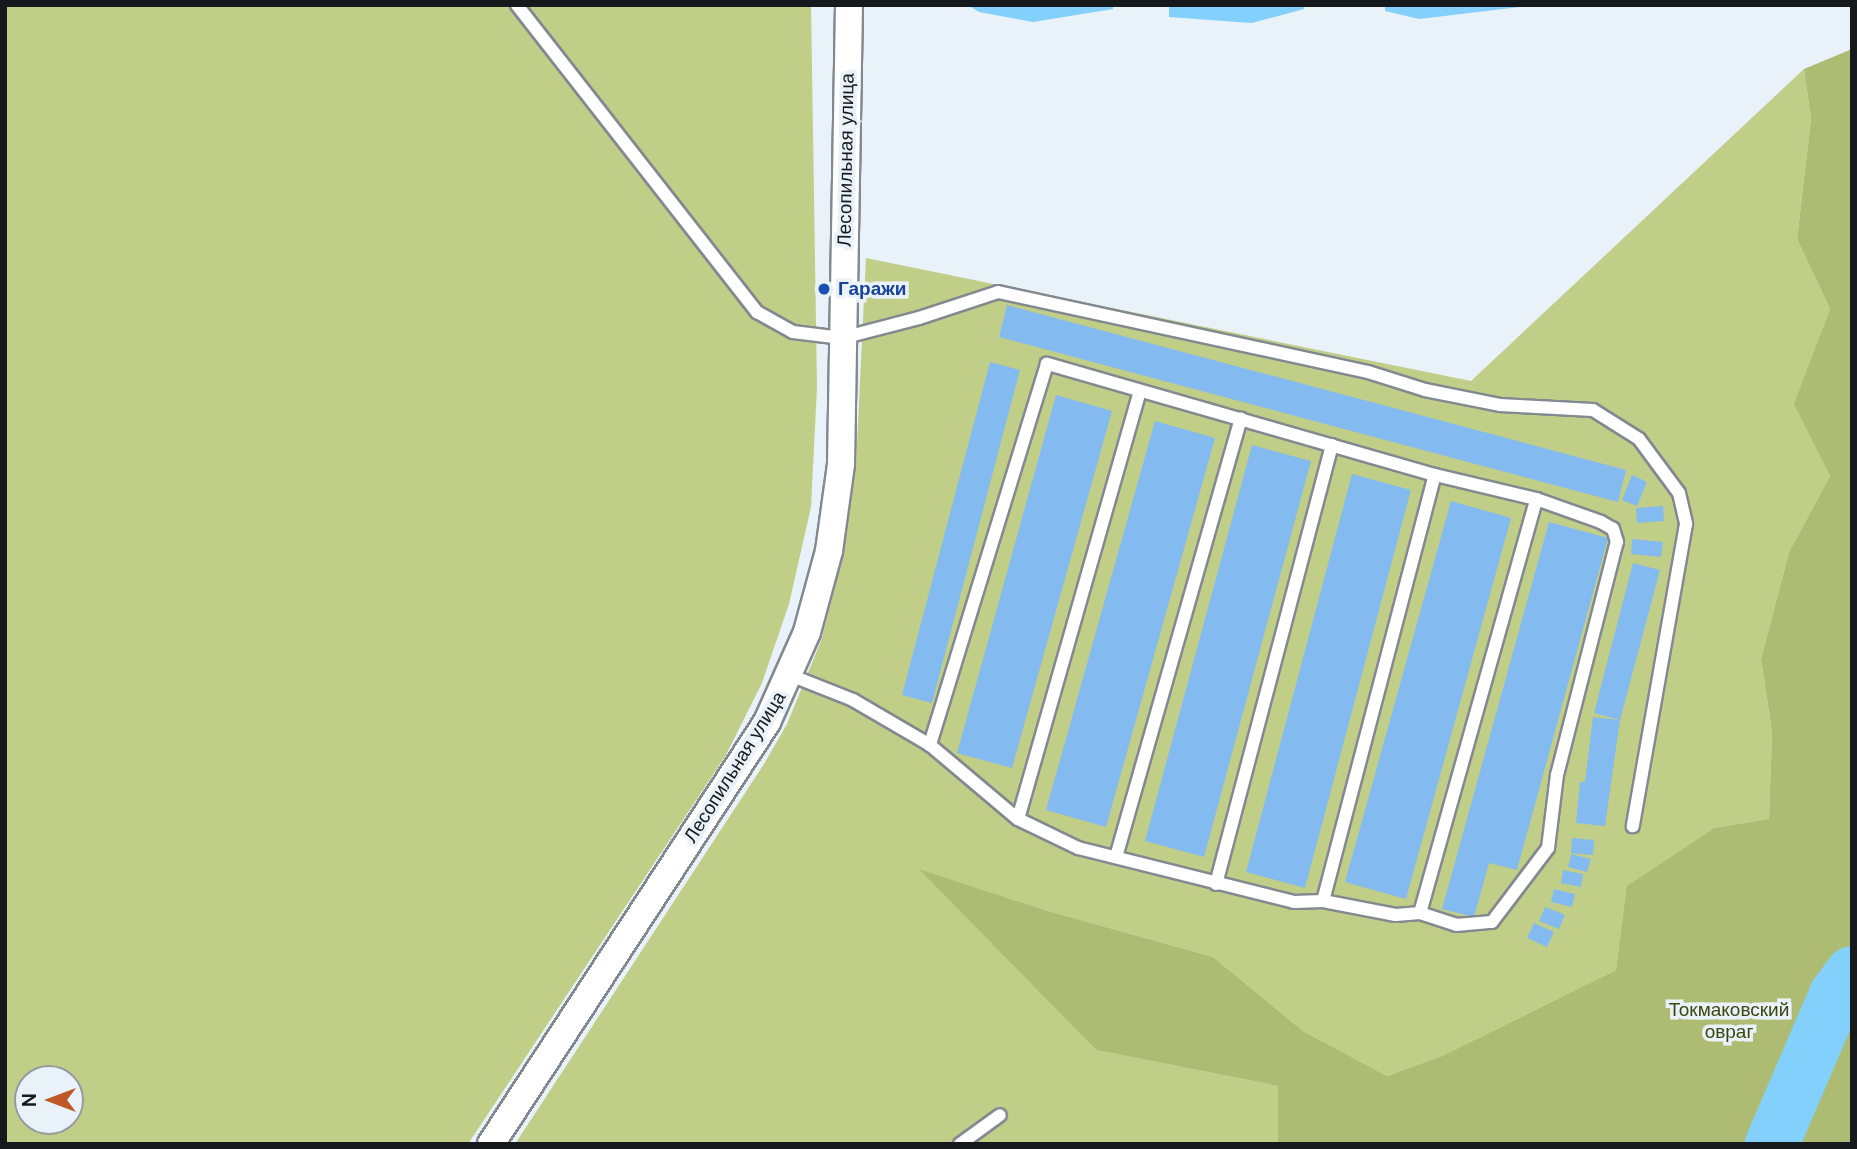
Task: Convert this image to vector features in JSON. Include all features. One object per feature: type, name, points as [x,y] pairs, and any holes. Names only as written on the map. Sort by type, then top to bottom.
[{"type":"street","name":"Лесопильная улица","points":[[491,1144],[767,722],[807,632],[829,551],[841,464],[849,5]]},
{"type":"lane","points":[[517,5],[757,312],[793,332],[842,338],[919,318],[998,292],[1368,372],[1425,390],[1500,405],[1593,410],[1639,439],[1679,493],[1686,524],[1633,826]]},
{"type":"lane","points":[[790,675],[853,700],[930,745],[1018,819],[1077,848],[1294,902],[1323,901],[1396,915],[1420,913],[1456,925],[1492,922],[1548,848],[1558,775],[1618,542],[1613,529],[1601,522],[1536,499],[1435,475],[1047,363],[930,745]]},
{"type":"lane","points":[[1018,819],[1140,391]]},
{"type":"lane","points":[[1116,857],[1241,418]]},
{"type":"lane","points":[[1216,884],[1332,445]]},
{"type":"lane","points":[[1323,901],[1435,475]]},
{"type":"lane","points":[[1420,913],[1536,499]]},
{"type":"lane","points":[[960,1144],[1000,1115]]},
{"type":"green space","points":[[5,5],[811,5],[817,387],[811,507],[789,604],[762,683],[726,755],[468,1144],[5,1144]]},
{"type":"green space","name":"Токмаковский овраг","points":[[1852,49],[1852,1144],[1278,1144],[1278,1086],[1096,1050],[919,869],[1045,910],[1213,957],[1303,1031],[1387,1076],[1442,1056],[1616,970],[1627,886],[1714,828],[1769,819],[1772,732],[1761,659],[1789,552],[1830,476],[1794,404],[1830,309],[1797,239],[1811,119],[1804,69]]},
{"type":"green space","points":[[1804,69],[1811,119],[1797,239],[1830,309],[1795,404],[1830,476],[1789,552],[1761,659],[1772,732],[1769,819],[1714,828],[1628,886],[1616,970],[1442,1056],[1387,1076],[1303,1031],[1213,957],[1045,910],[921,870],[1096,1050],[1278,1086],[1278,1144],[515,1144],[764,764],[787,724],[821,641],[844,551],[856,464],[866,258],[1471,381]]},
{"type":"water","points":[[968,5],[1113,5],[1113,9],[1033,22],[979,12]]},
{"type":"water","points":[[1169,5],[1304,5],[1304,9],[1252,23],[1169,17]]},
{"type":"water","points":[[1385,5],[1537,5],[1419,19],[1385,11]]},
{"type":"building","points":[[1007,305],[1626,470],[1618,502],[999,337]]},
{"type":"building","points":[[990,362],[1020,370],[932,703],[902,695]]},
{"type":"building","points":[[1056,395],[1112,411],[1012,768],[957,753]]},
{"type":"building","points":[[1155,421],[1215,438],[1106,827],[1046,810]]},
{"type":"building","points":[[1252,445],[1311,461],[1204,857],[1145,841]]},
{"type":"building","points":[[1352,474],[1411,490],[1305,888],[1246,872]]},
{"type":"building","points":[[1632,475],[1647,482],[1637,506],[1622,500]]},
{"type":"building","points":[[1451,501],[1511,518],[1406,899],[1345,882]]},
{"type":"building","points":[[1663,506],[1664,521],[1637,523],[1636,508]]},
{"type":"building","points":[[1549,522],[1608,538],[1517,870],[1489,863],[1474,917],[1442,909]]},
{"type":"building","points":[[1632,539],[1663,542],[1661,557],[1631,554]]},
{"type":"building","points":[[1633,563],[1660,570],[1620,720],[1594,713]]},
{"type":"building","points":[[1593,717],[1620,720],[1605,826],[1576,823],[1580,782],[1585,782]]},
{"type":"building","points":[[1572,838],[1594,840],[1593,855],[1571,853]]},
{"type":"building","points":[[1571,854],[1591,859],[1587,872],[1568,867]]},
{"type":"building","points":[[1563,870],[1583,874],[1581,887],[1561,883]]},
{"type":"building","points":[[1554,889],[1575,894],[1572,907],[1551,902]]},
{"type":"building","points":[[1545,907],[1565,915],[1559,929],[1539,921]]},
{"type":"building","points":[[1534,923],[1554,932],[1547,947],[1527,938]]},
{"type":"waterway","points":[[1772,1144],[1836,995],[1852,973]]},
{"type":"place","name":"Гаражи","points":[[824,289]]}]
